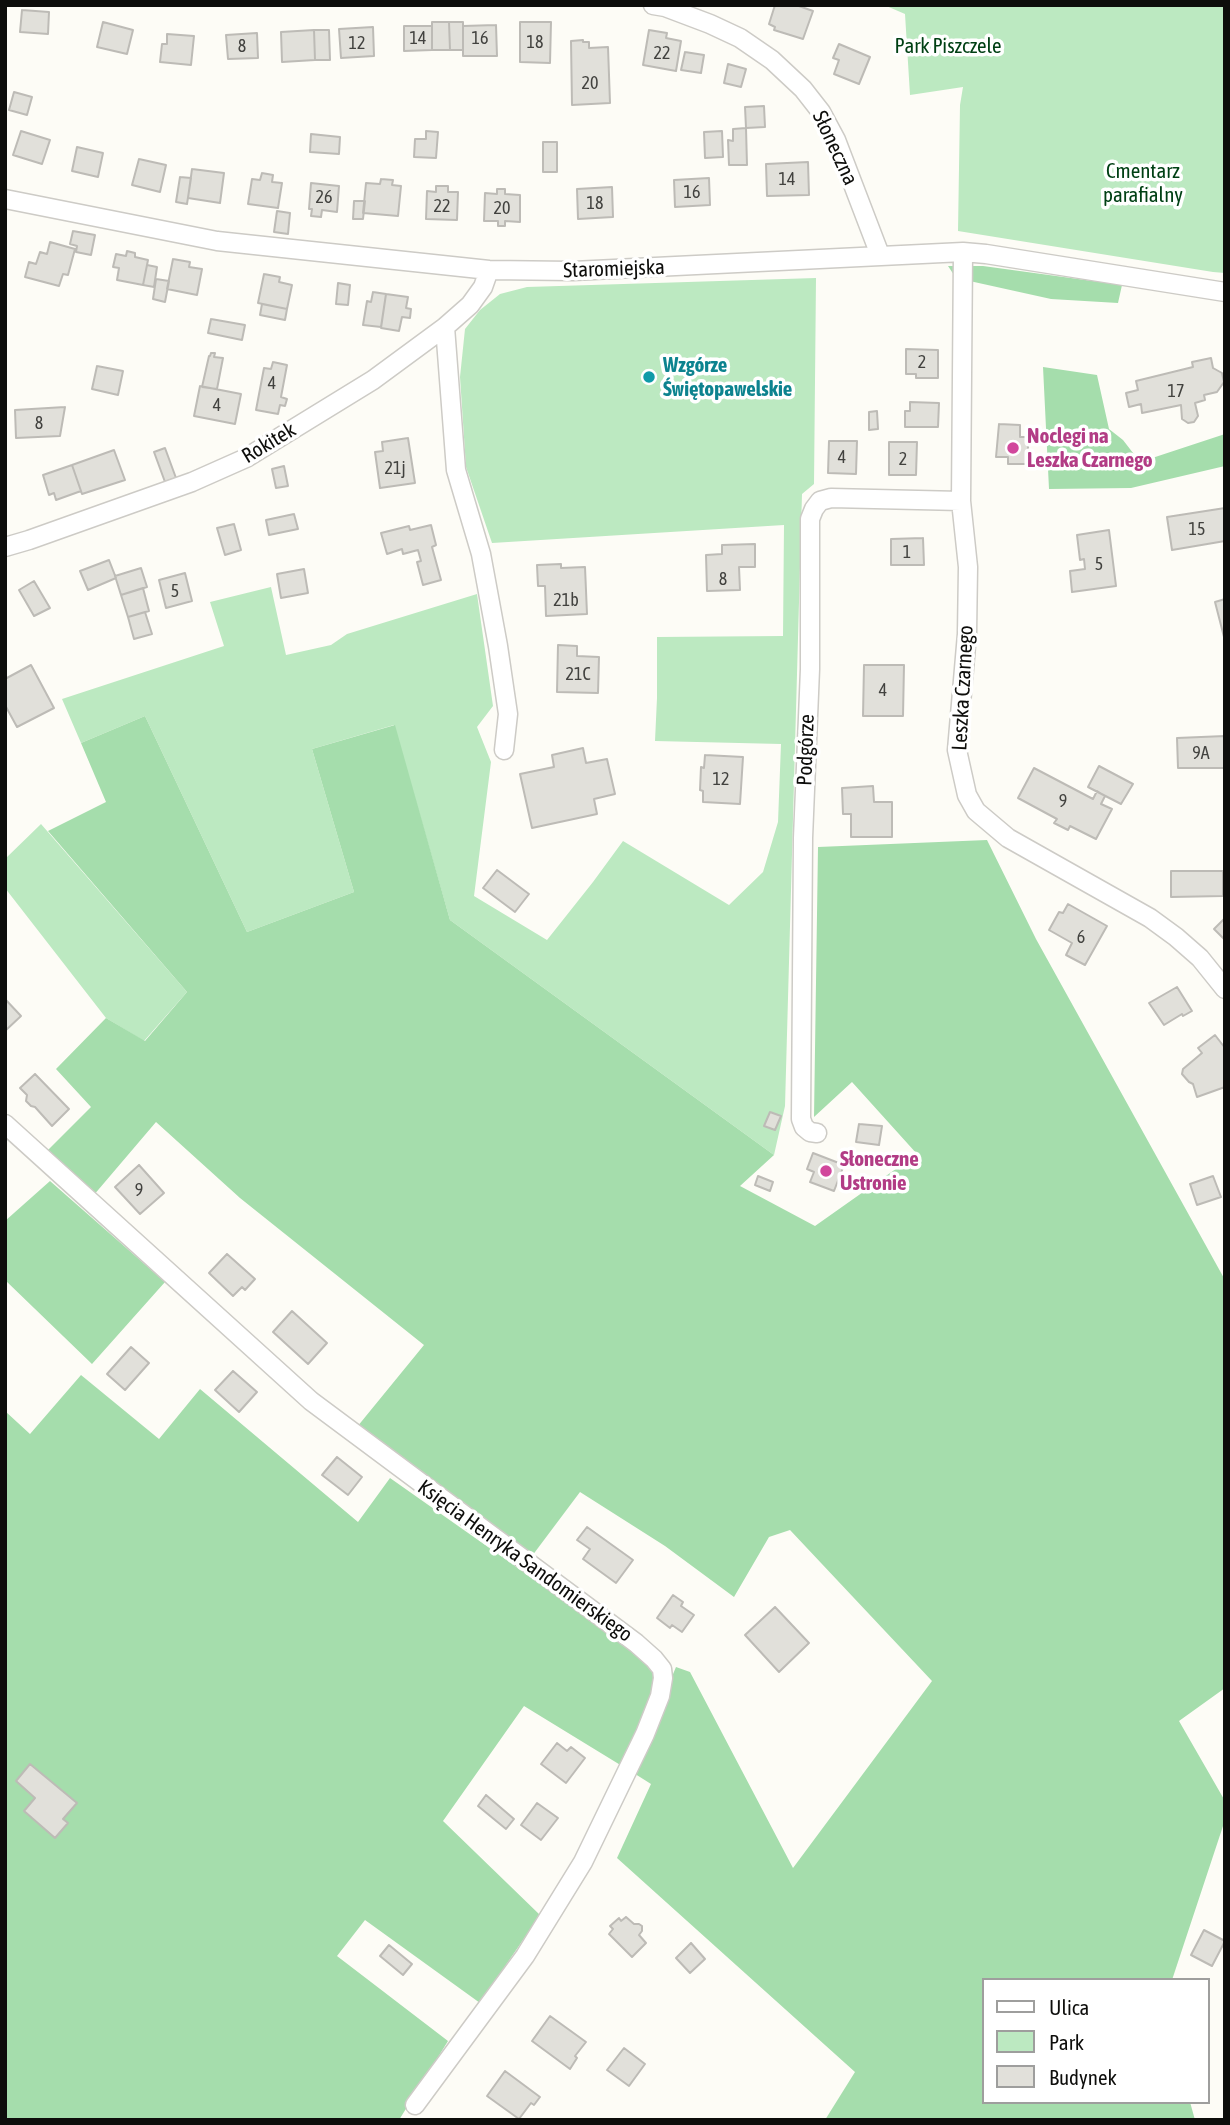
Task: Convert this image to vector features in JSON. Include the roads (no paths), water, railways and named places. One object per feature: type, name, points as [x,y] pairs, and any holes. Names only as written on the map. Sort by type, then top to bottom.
[{"type":"street","name":"Słoneczna","points":[[653,5],[710,24],[740,38],[772,60],[803,89],[821,112],[836,140],[880,255]]},
{"type":"street","name":"Staromiejska","points":[[5,199],[217,241],[489,271],[573,271],[963,252],[1225,292]]},
{"type":"street","name":"Leszka Czarnego","points":[[963,252],[961,501],[968,567],[967,634],[957,750],[967,795],[976,811],[1008,838],[1150,918],[1176,937],[1199,958],[1225,989]]},
{"type":"street","name":"Rokitek","points":[[5,547],[192,482],[246,458],[373,380],[445,327],[470,305],[483,287],[489,271]]},
{"type":"street","points":[[445,327],[456,470],[481,554],[508,714],[504,750]]},
{"type":"street","name":"Podgórze","points":[[817,1133],[804,1127],[801,1119],[803,838],[810,669],[810,519],[820,501],[831,498],[961,501]]},
{"type":"street","name":"Księcia Henryka Sandomierskiego","points":[[5,1124],[311,1401],[636,1643],[662,1669],[660,1696],[645,1734],[583,1862],[525,1956],[415,2105]]},
{"type":"place","name":"Wzgórze Świętopawelskie","points":[[649,377]]},
{"type":"place","name":"Noclegi na Leszka Czarnego","points":[[1013,448]]},
{"type":"place","name":"Słoneczne Ustronie","points":[[826,1171]]},
{"type":"park label","name":"Park Piszczele","points":[[948,46]]},
{"type":"park label","name":"Cmentarz parafialny","points":[[1143,183]]}]
